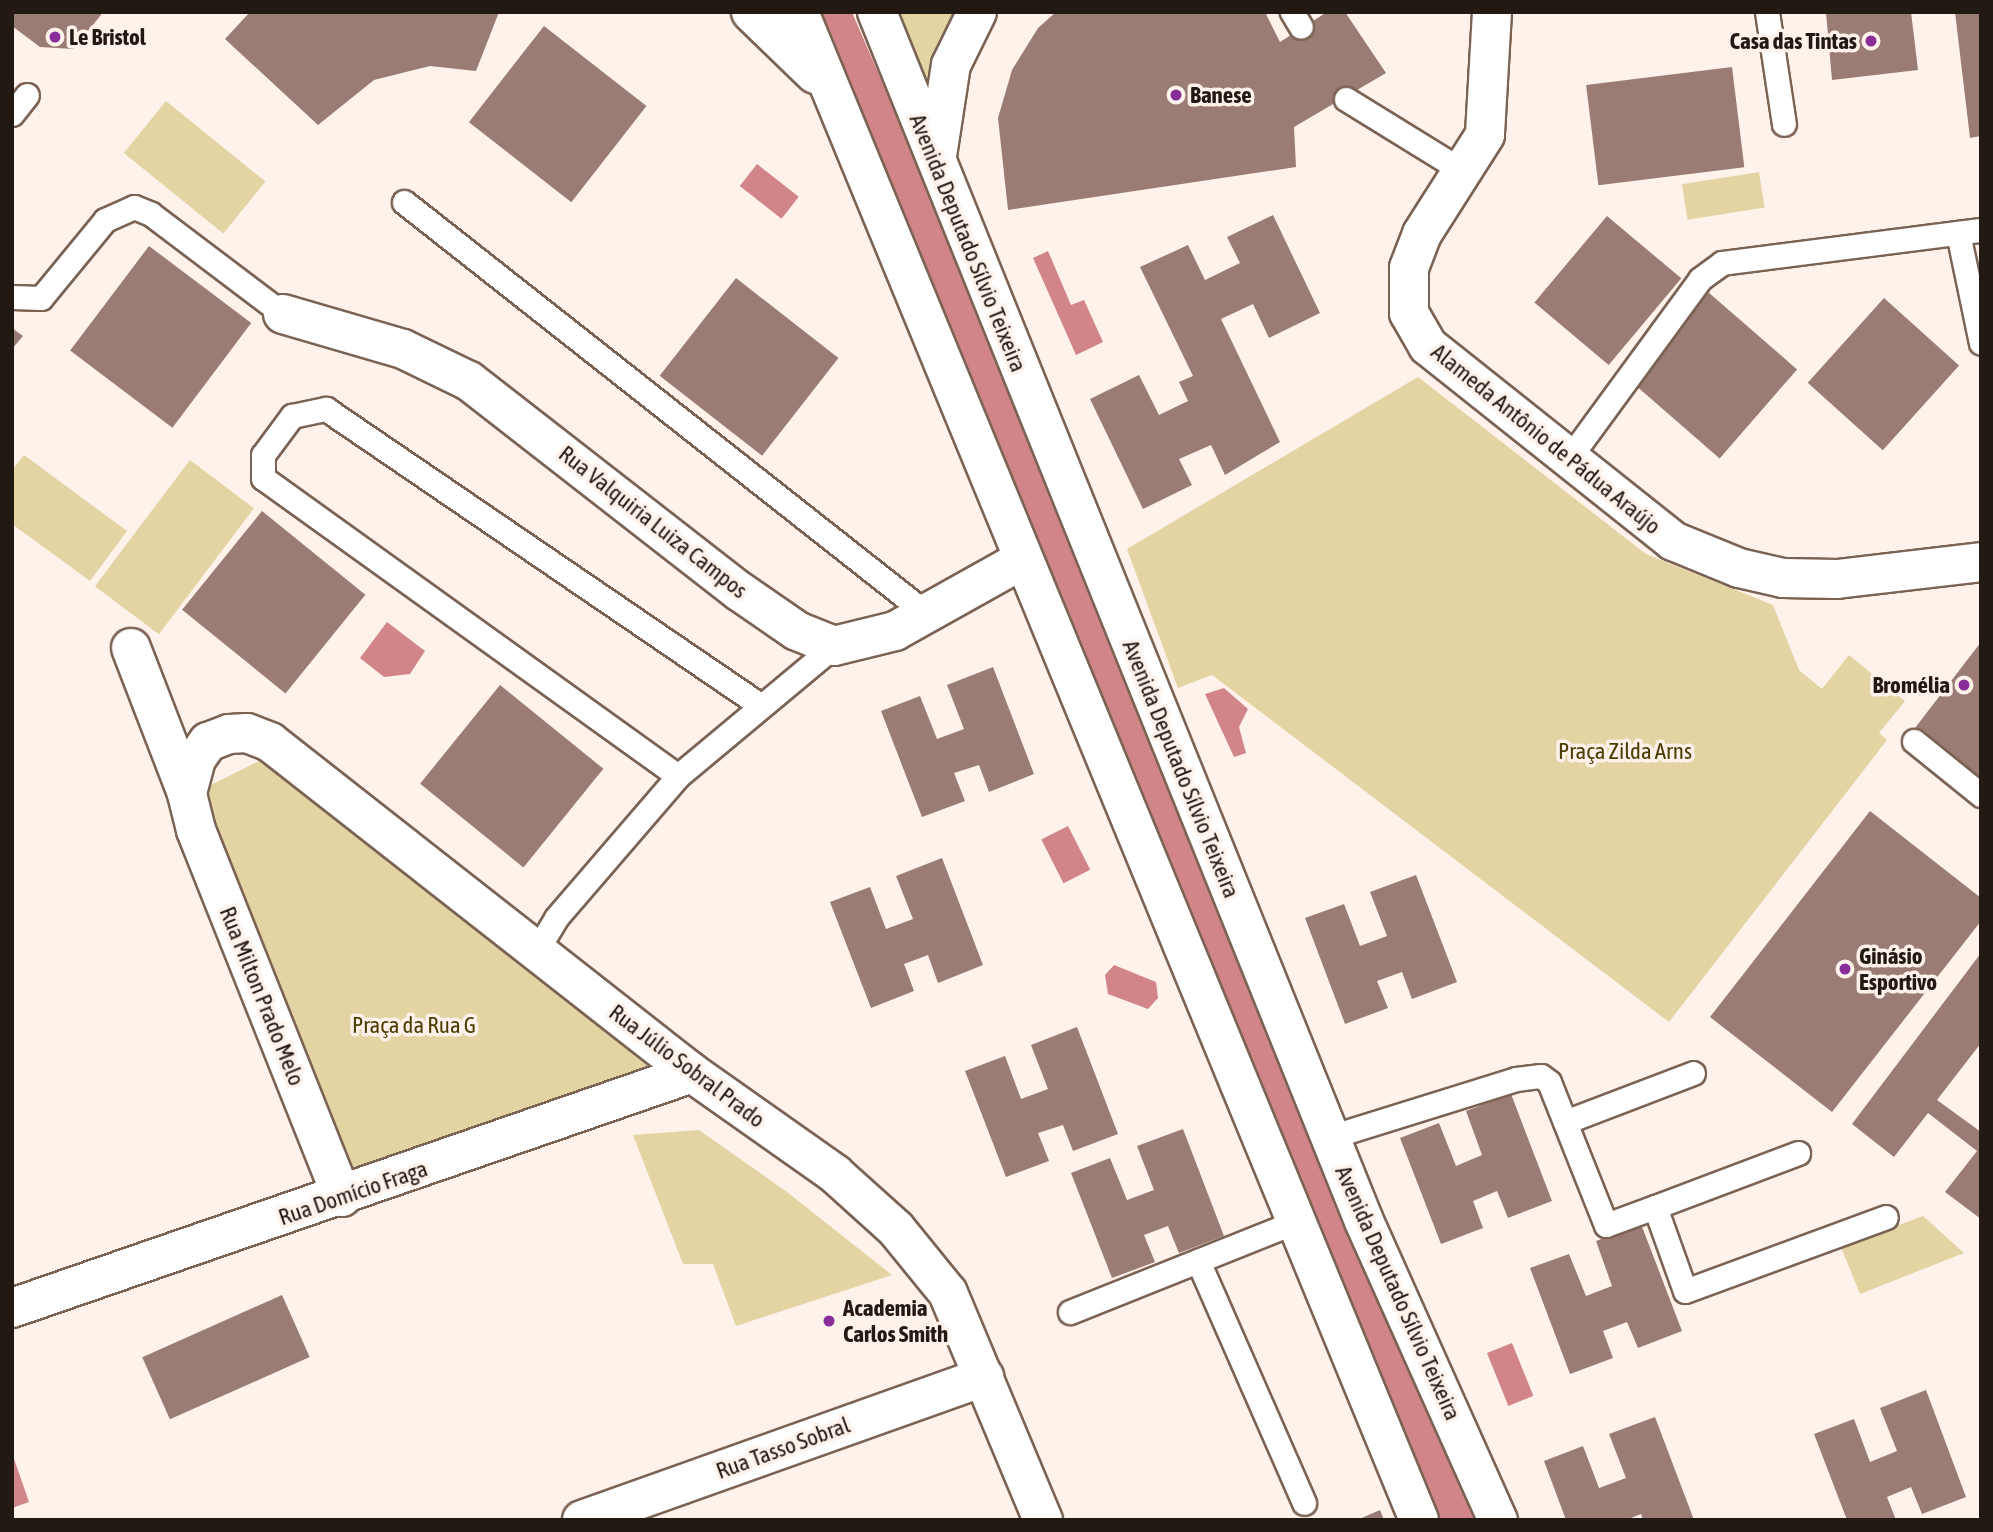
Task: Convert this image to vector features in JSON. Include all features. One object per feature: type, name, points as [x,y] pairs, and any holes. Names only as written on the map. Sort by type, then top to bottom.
[{"type":"street","points":[[751,12],[824,83]]},
{"type":"street","points":[[799,12],[824,83],[1419,1520]]},
{"type":"street","name":"Avenida Deputado Sílvio Teixeira","points":[[877,12],[936,165],[1330,1137],[1498,1520]]},
{"type":"street","points":[[936,165],[951,65],[977,12]]},
{"type":"street","name":"Alameda Antônio de Pádua Araújo","points":[[1484,23],[1485,135],[1464,172],[1422,234],[1409,268],[1409,313],[1428,346],[1567,461],[1673,541],[1739,568],[1783,578],[1837,579],[1981,562]]},
{"type":"street","name":"Rua Valquiria Luiza Campos","points":[[283,314],[403,349],[469,381],[739,591],[797,632],[834,646]]},
{"type":"street","points":[[834,646],[864,642],[927,614],[1022,560]]},
{"type":"street","name":"Rua Milton Prado Melo","points":[[131,648],[187,793],[196,830],[342,1197]]},
{"type":"street","name":"Rua Júlio Sobral Prado","points":[[208,743],[247,733],[270,742],[692,1073],[835,1174],[896,1229],[948,1293],[1043,1520]]},
{"type":"street","name":"Rua Milton Prado Melo","points":[[187,793],[196,758],[208,743]]},
{"type":"street","name":"Rua Domício Fraga","points":[[12,1308],[342,1197],[692,1073]]},
{"type":"street","name":"Rua Tasso Sobral","points":[[582,1520],[984,1377]]},
{"type":"lane","points":[[1767,12],[1784,124]]},
{"type":"lane","points":[[12,114],[27,94]]},
{"type":"lane","points":[[1346,99],[1464,172]]},
{"type":"lane","points":[[404,202],[927,614]]},
{"type":"lane","points":[[12,297],[41,298],[105,220],[134,207],[151,214],[283,314]]},
{"type":"lane","points":[[1567,461],[1700,279],[1722,263],[1969,231],[1981,343]]},
{"type":"lane","points":[[678,776],[263,478],[263,455],[292,416],[326,409],[760,705]]},
{"type":"lane","points":[[537,950],[556,918],[678,776],[834,646]]},
{"type":"lane","points":[[1914,741],[1981,795]]},
{"type":"lane","points":[[1565,1122],[1693,1073]]},
{"type":"lane","points":[[1330,1137],[1516,1079],[1541,1076],[1549,1082],[1606,1225],[1798,1153]]},
{"type":"lane","points":[[1655,1207],[1685,1291],[1886,1217]]},
{"type":"lane","points":[[1070,1312],[1295,1222]]},
{"type":"lane","points":[[1198,1261],[1304,1503]]},
{"type":"green space","points":[[892,12],[998,12],[938,127]]},
{"type":"green space","points":[[166,101],[265,182],[223,234],[124,153]]},
{"type":"green space","points":[[1759,172],[1765,208],[1688,220],[1682,184]]},
{"type":"green space","name":"Praça Zilda Arns","points":[[1418,377],[1646,554],[1773,605],[1799,670],[1822,689],[1849,655],[1905,701],[1879,733],[1887,740],[1669,1022],[1212,675],[1178,688],[1127,549]]},
{"type":"green space","points":[[24,455],[127,531],[90,581],[12,524],[12,470]]},
{"type":"green space","points":[[190,460],[254,508],[159,634],[95,586]]},
{"type":"green space","name":"Praça da Rua G","points":[[271,755],[647,1066],[347,1171],[197,792]]},
{"type":"green space","points":[[699,1130],[787,1192],[892,1275],[736,1326],[713,1264],[683,1264],[633,1135]]},
{"type":"green space","points":[[1923,1216],[1964,1253],[1860,1294],[1841,1247]]},
{"type":"shaded area","points":[[757,164],[799,197],[782,219],[740,186]]},
{"type":"shaded area","points":[[1048,251],[1071,305],[1084,300],[1103,342],[1076,355],[1033,258]]},
{"type":"shaded area","points":[[387,622],[425,651],[410,674],[384,677],[360,658]]},
{"type":"shaded area","points":[[1224,688],[1248,709],[1239,727],[1246,753],[1234,757],[1205,694]]},
{"type":"shaded area","points":[[1068,826],[1090,870],[1064,883],[1041,840]]},
{"type":"shaded area","points":[[1114,965],[1156,982],[1158,998],[1148,1009],[1108,994],[1105,975]]},
{"type":"shaded area","points":[[1512,1343],[1533,1396],[1508,1406],[1487,1353]]},
{"type":"shaded area","points":[[12,1453],[29,1502],[12,1508]]},
{"type":"building","name":"Le Bristol","points":[[12,12],[100,12],[101,15],[73,49],[40,47],[12,26]]},
{"type":"building","points":[[250,12],[499,12],[476,71],[430,66],[374,80],[318,125],[225,39]]},
{"type":"building","name":"Banese","points":[[1056,12],[1265,12],[1280,42],[1327,12],[1345,12],[1386,73],[1294,127],[1296,167],[1008,210],[998,118],[1012,70],[1038,28]]},
{"type":"building","name":"Casa das Tintas","points":[[1826,12],[1911,12],[1918,70],[1832,80]]},
{"type":"building","points":[[1955,12],[1981,12],[1981,136],[1970,138]]},
{"type":"building","points":[[544,26],[646,106],[571,202],[469,122]]},
{"type":"building","points":[[1732,67],[1744,167],[1598,185],[1586,85]]},
{"type":"building","points":[[1273,215],[1320,313],[1269,338],[1253,304],[1221,319],[1280,442],[1225,475],[1211,445],[1179,459],[1192,485],[1143,509],[1090,399],[1139,375],[1159,415],[1188,401],[1179,382],[1193,376],[1140,267],[1188,245],[1205,280],[1240,263],[1227,237]]},
{"type":"building","points":[[1607,216],[1681,278],[1609,365],[1534,303]]},
{"type":"building","points":[[149,246],[251,323],[172,428],[70,351]]},
{"type":"building","points":[[736,278],[838,358],[762,456],[660,376]]},
{"type":"building","points":[[1708,292],[1797,369],[1720,458],[1631,381]]},
{"type":"building","points":[[1884,298],[1959,366],[1883,450],[1808,383]]},
{"type":"building","points":[[12,328],[23,336],[12,349]]},
{"type":"building","points":[[262,511],[365,595],[285,693],[182,610]]},
{"type":"building","name":"Bromélia","points":[[1981,642],[1981,782],[1915,728]]},
{"type":"building","points":[[993,667],[1034,774],[989,792],[979,765],[954,773],[965,801],[922,817],[881,711],[920,696],[937,739],[964,729],[947,685]]},
{"type":"building","points":[[500,685],[603,769],[523,867],[420,784]]},
{"type":"building","name":"Ginásio Esportivo","points":[[1870,811],[1981,898],[1981,921],[1832,1112],[1710,1017]]},
{"type":"building","points":[[942,858],[983,965],[938,983],[928,955],[904,964],[914,991],[871,1008],[830,902],[870,887],[886,929],[913,919],[896,876]]},
{"type":"building","points":[[1416,875],[1457,982],[1412,999],[1402,972],[1377,981],[1388,1008],[1345,1024],[1305,918],[1344,904],[1360,946],[1387,936],[1370,892]]},
{"type":"building","points":[[1981,953],[1981,1043],[1937,1100],[1981,1132],[1981,1219],[1945,1192],[1977,1151],[1928,1113],[1894,1157],[1852,1124]]},
{"type":"building","points":[[1077,1027],[1118,1134],[1073,1151],[1063,1125],[1038,1133],[1049,1161],[1006,1177],[965,1071],[1005,1056],[1021,1099],[1048,1089],[1031,1045]]},
{"type":"building","points":[[1511,1094],[1552,1201],[1508,1218],[1497,1191],[1473,1201],[1483,1228],[1441,1244],[1400,1138],[1439,1123],[1456,1166],[1482,1155],[1466,1111]]},
{"type":"building","points":[[1183,1129],[1224,1236],[1179,1253],[1168,1226],[1144,1235],[1155,1262],[1112,1278],[1071,1173],[1110,1158],[1127,1200],[1154,1190],[1137,1146]]},
{"type":"building","points":[[1641,1224],[1682,1331],[1638,1348],[1627,1322],[1603,1331],[1613,1358],[1570,1374],[1530,1268],[1569,1254],[1586,1296],[1612,1286],[1596,1241]]},
{"type":"building","points":[[282,1295],[310,1357],[170,1419],[142,1357]]},
{"type":"building","points":[[1926,1390],[1966,1497],[1922,1514],[1911,1487],[1887,1497],[1896,1520],[1847,1520],[1814,1434],[1854,1419],[1870,1462],[1897,1451],[1880,1408]]},
{"type":"building","points":[[1655,1417],[1694,1520],[1643,1520],[1641,1514],[1626,1520],[1566,1520],[1544,1461],[1583,1446],[1599,1488],[1626,1478],[1609,1434]]},
{"type":"building","points":[[1380,1510],[1384,1520],[1357,1520]]},
{"type":"waterway","points":[[830,12],[1060,541],[1459,1520]]},
{"type":"place","name":"Le Bristol","points":[[55,37]]},
{"type":"place","name":"Casa das Tintas","points":[[1871,41]]},
{"type":"place","name":"Banese","points":[[1176,95]]},
{"type":"place","name":"Bromélia","points":[[1964,685]]},
{"type":"place","name":"Ginásio Esportivo","points":[[1845,969]]},
{"type":"place","name":"Academia Carlos Smith","points":[[829,1321]]}]
